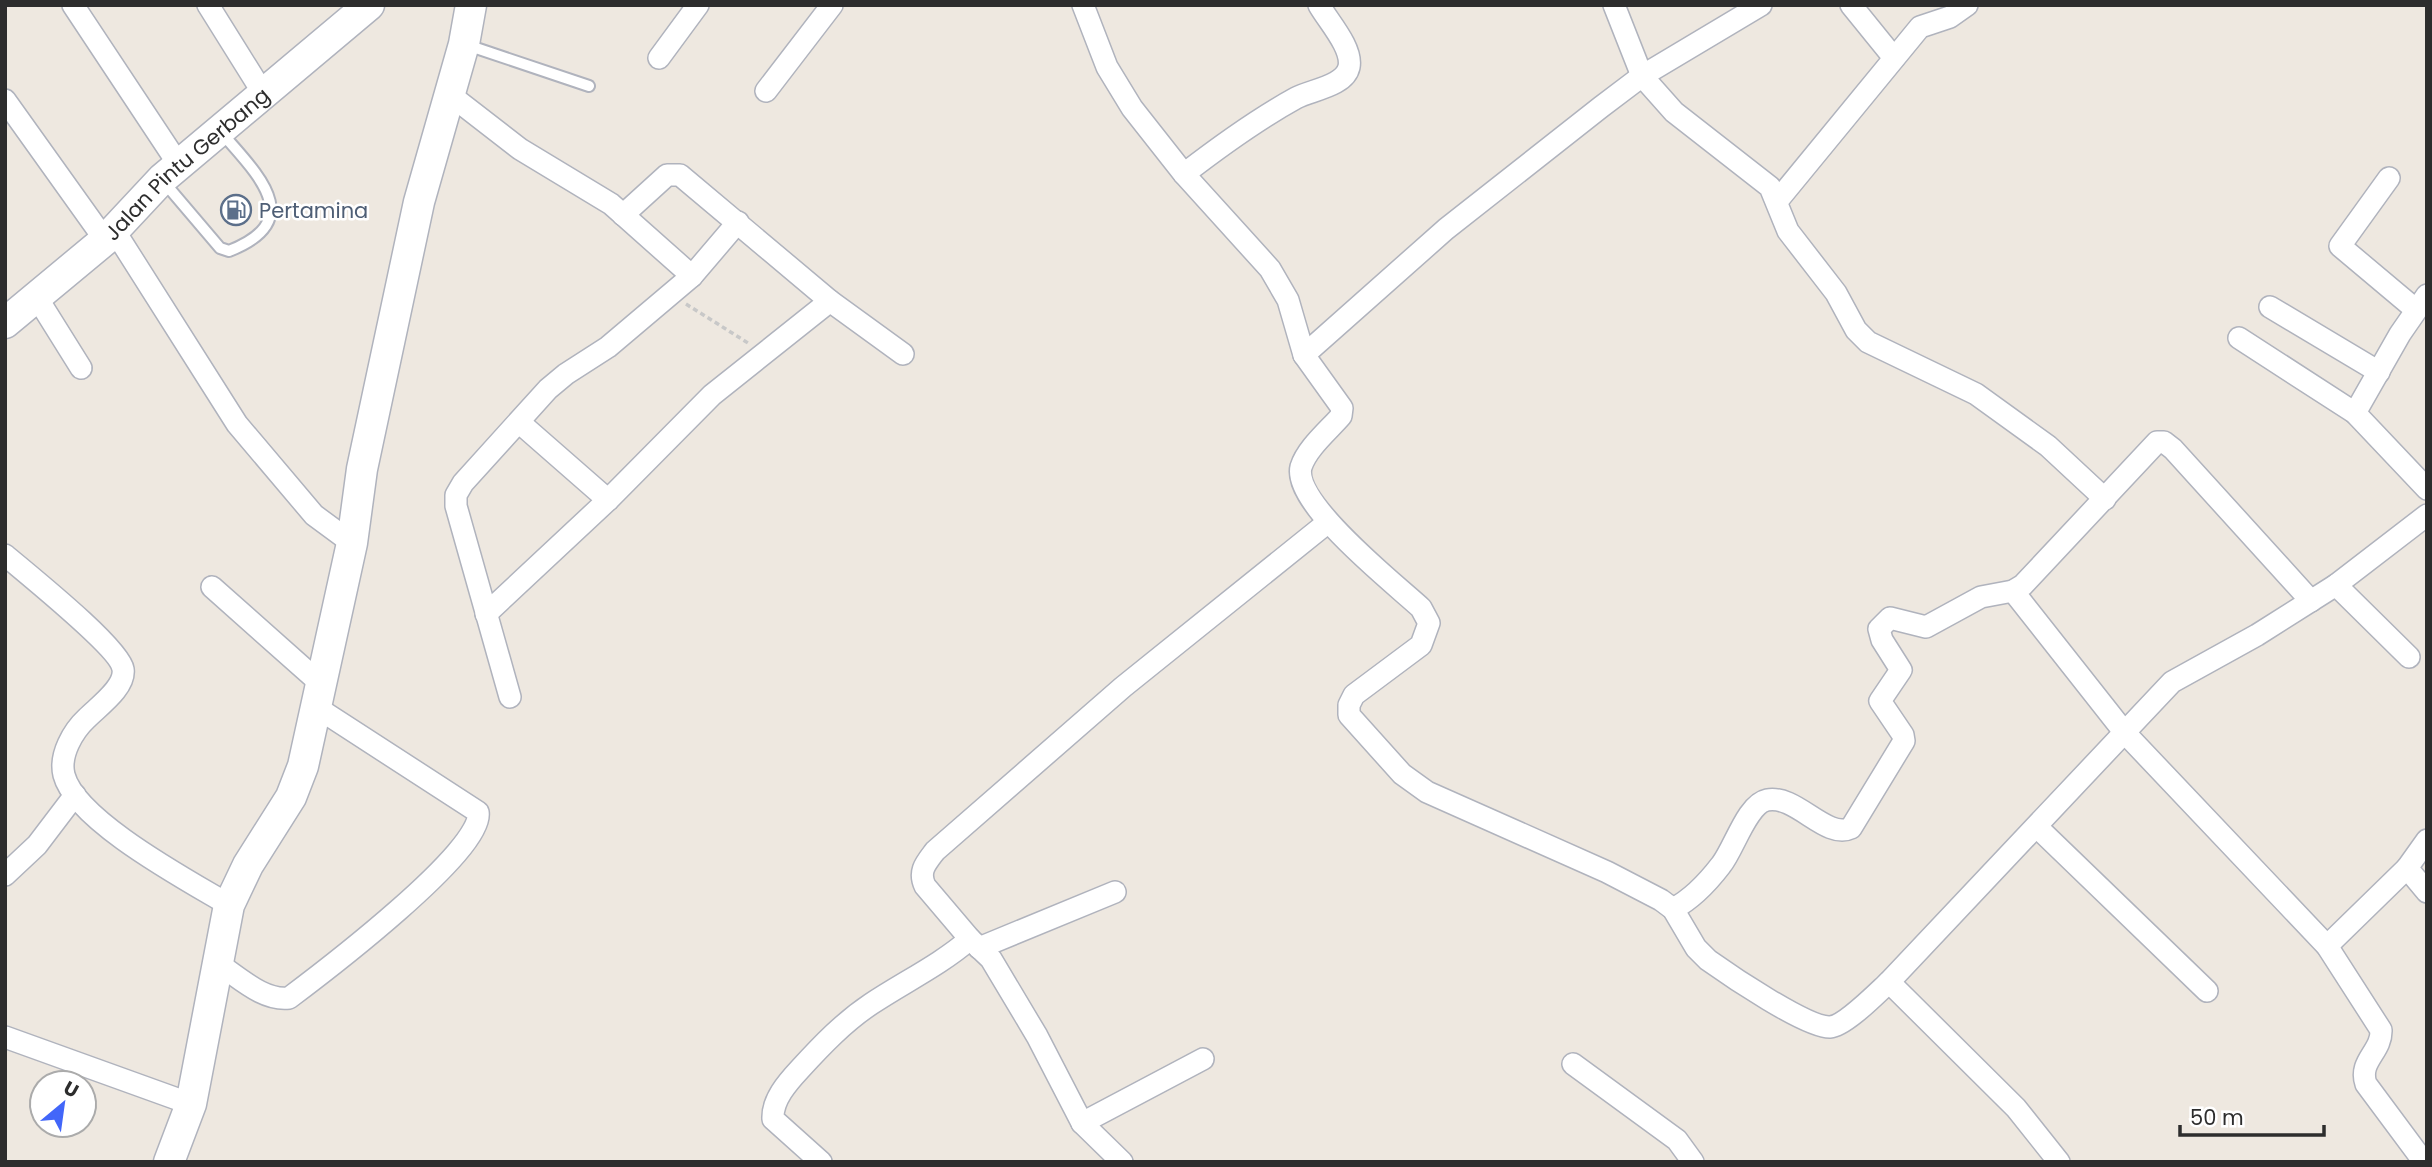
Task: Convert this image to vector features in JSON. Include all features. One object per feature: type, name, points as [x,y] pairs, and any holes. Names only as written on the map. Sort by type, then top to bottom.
[{"type":"main road","name":"Jalan Pintu Gerbang","points":[[5,323],[109,235],[170,172],[369,5]]},
{"type":"main road","points":[[169,1162],[191,1104],[220,965],[229,905],[248,865],[291,797],[303,766],[352,543],[362,470],[419,202],[464,44],[471,5]]},
{"type":"street","points":[[73,5],[170,172]]},
{"type":"street","points":[[208,5],[263,93]]},
{"type":"street","points":[[659,58],[698,5]]},
{"type":"street","points":[[766,92],[832,5]]},
{"type":"street","points":[[1083,5],[1107,68],[1132,108],[1184,174],[1270,270],[1288,300],[1304,355],[1342,408],[1341,416],[1305,457],[1300,470],[1302,482],[1327,523],[1421,608],[1429,623],[1421,645],[1354,695],[1349,705],[1349,715],[1402,774],[1427,792],[1618,877],[1673,909],[1696,948],[1708,960],[1816,1025],[1830,1027],[1842,1023],[1889,982],[2172,682],[2336,585],[2427,515]]},
{"type":"street","points":[[1184,174],[1224,143],[1297,97],[1332,83],[1349,69],[1350,55],[1319,5]]},
{"type":"street","points":[[1614,5],[1642,76],[1674,112],[1770,187],[1778,200],[1788,231],[1836,293],[1856,330],[1868,342],[1976,394],[2049,446],[2105,499]]},
{"type":"street","points":[[1304,355],[1446,229],[1642,76],[1761,5]]},
{"type":"street","points":[[1851,5],[1894,58]]},
{"type":"street","points":[[1778,200],[1920,27],[1950,18],[1966,5]]},
{"type":"street","points":[[449,94],[520,149],[590,190],[623,215],[692,276]]},
{"type":"street","points":[[5,100],[109,235],[237,424],[314,514],[352,543]]},
{"type":"street","points":[[623,215],[658,182],[672,174],[680,175],[830,301],[903,354]]},
{"type":"street","points":[[2355,413],[2421,302],[2340,246],[2389,178]]},
{"type":"street","points":[[510,697],[456,506],[456,495],[463,483],[566,374],[608,347],[692,276],[738,222]]},
{"type":"street","points":[[36,296],[81,368]]},
{"type":"street","points":[[486,614],[608,500],[692,414],[830,301]]},
{"type":"street","points":[[2270,307],[2379,372]]},
{"type":"street","points":[[2239,338],[2355,413],[2427,489]]},
{"type":"street","points":[[520,423],[608,500]]},
{"type":"street","points":[[1673,909],[1690,899],[1721,866],[1748,815],[1757,804],[1766,800],[1792,805],[1837,830],[1846,831],[1855,823],[1904,741],[1903,735],[1880,701],[1901,670],[1882,640],[1879,628],[1890,618],[1926,627],[1981,597],[2014,591],[2023,585],[2105,499],[2150,446],[2164,442],[2311,601]]},
{"type":"street","points":[[1122,1162],[1082,1123],[1037,1035],[991,959],[921,879],[922,867],[935,851],[1123,687],[1327,523]]},
{"type":"street","points":[[5,555],[110,647],[123,669],[122,682],[79,725],[69,742],[64,760],[64,776],[75,795],[128,842],[229,905]]},
{"type":"street","points":[[2336,585],[2409,657]]},
{"type":"street","points":[[212,587],[318,695],[478,812],[478,822],[453,856],[391,918],[289,998],[276,1000],[220,965]]},
{"type":"street","points":[[2014,591],[2125,733],[2327,946],[2381,1030],[2381,1040],[2366,1062],[2363,1075],[2366,1084],[2424,1162]]},
{"type":"street","points":[[5,874],[37,845],[75,795]]},
{"type":"street","points":[[2037,827],[2207,991]]},
{"type":"street","points":[[2327,946],[2407,868],[2427,841]]},
{"type":"street","points":[[2407,868],[2427,892]]},
{"type":"street","points":[[821,1162],[773,1119],[772,1107],[789,1081],[830,1037],[870,1005],[954,953],[1115,892]]},
{"type":"street","points":[[1889,982],[2016,1108],[2059,1162]]},
{"type":"street","points":[[5,1037],[191,1104]]},
{"type":"street","points":[[1082,1123],[1203,1059]]},
{"type":"street","points":[[1573,1064],[1677,1140],[1693,1162]]},
{"type":"lane","points":[[464,44],[589,86]]},
{"type":"lane","points":[[170,172],[220,248],[229,251],[240,247],[269,225],[273,211],[261,183],[220,131]]},
{"type":"path","points":[[671,294],[764,353]]},
{"type":"place","name":"Pertamina","points":[[236,210]]}]
